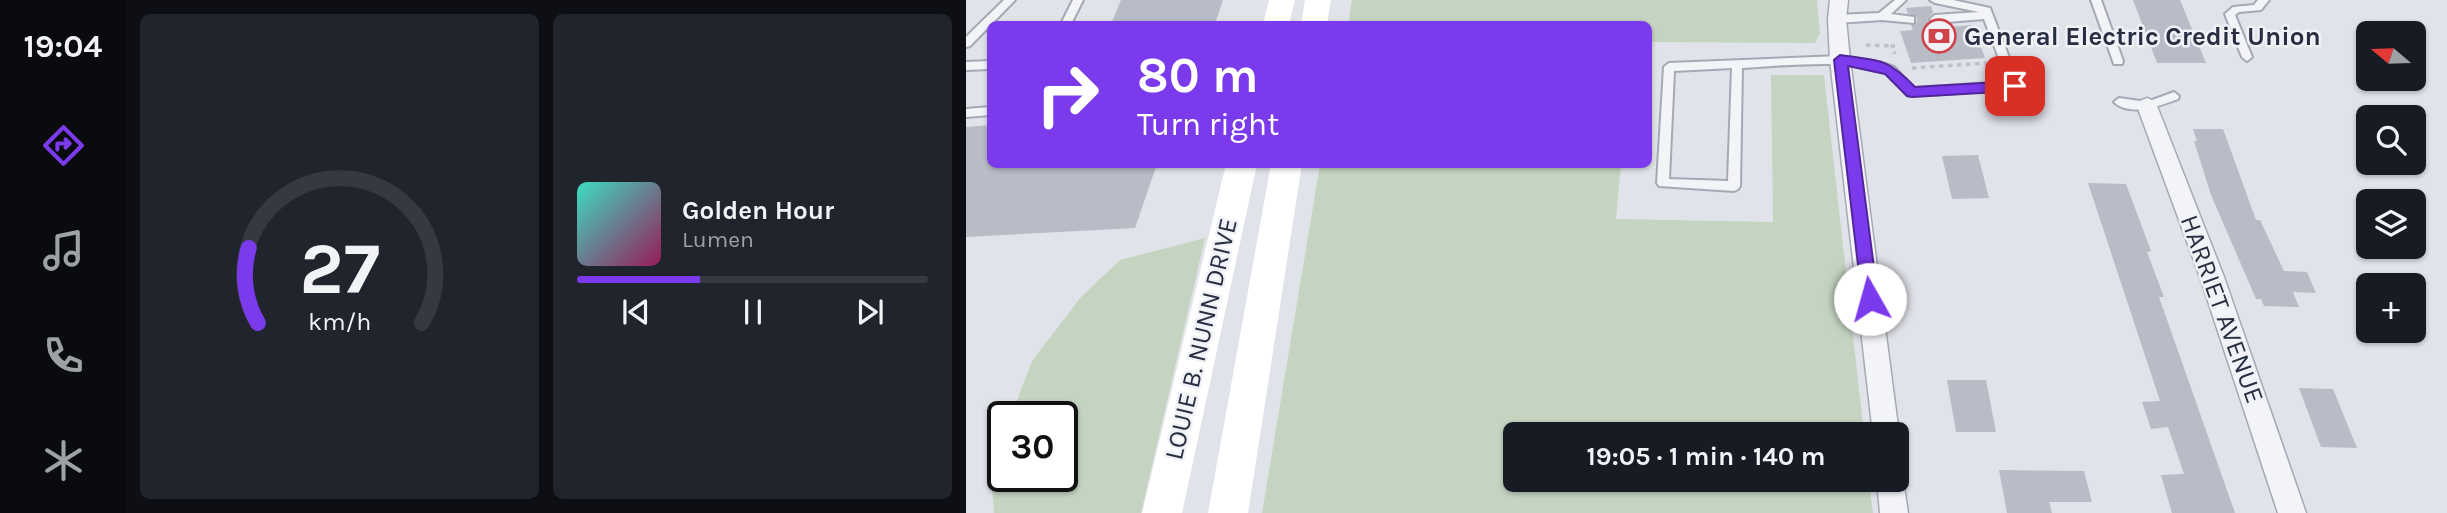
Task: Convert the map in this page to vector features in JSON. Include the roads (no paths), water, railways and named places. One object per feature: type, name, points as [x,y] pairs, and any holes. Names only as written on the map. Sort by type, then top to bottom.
[{"type":"main road","points":[[1277,21],[1282,0]]},
{"type":"main road","points":[[1314,21],[1318,0]]},
{"type":"main road","name":"LOUIE B. NUNN DRIVE","points":[[1162,513],[1241,168]]},
{"type":"main road","name":"LOUIE B. NUNN DRIVE","points":[[1228,513],[1286,168]]},
{"type":"street","points":[[1838,9],[1840,60],[1885,422]]},
{"type":"street","name":"HARRIET AVENUE","points":[[2147,106],[2212,277],[2292,513]]},
{"type":"street","points":[[1892,492],[1894,513]]},
{"type":"lane","points":[[989,21],[1010,0]]},
{"type":"lane","points":[[1068,21],[1078,0]]},
{"type":"lane","points":[[1882,16],[1900,0]]},
{"type":"lane","points":[[1737,64],[1734,186],[1663,183],[1669,67],[1737,64],[1840,60],[1879,65],[1890,70],[1912,92],[2015,86],[1986,10],[1935,0]]},
{"type":"lane","points":[[2096,0],[2118,61]]},
{"type":"lane","points":[[2247,57],[2230,14],[2237,9],[2257,8],[2264,0]]},
{"type":"lane","points":[[1838,9],[1910,20]]},
{"type":"lane","points":[[1935,19],[1987,15]]},
{"type":"lane","points":[[966,43],[987,22]]},
{"type":"lane","points":[[966,66],[987,65]]},
{"type":"lane","points":[[2119,102],[2147,106],[2174,96]]},
{"type":"lane","points":[[966,113],[987,111]]},
{"type":"place","name":"General Electric Credit Union","points":[[1939,36]]}]
